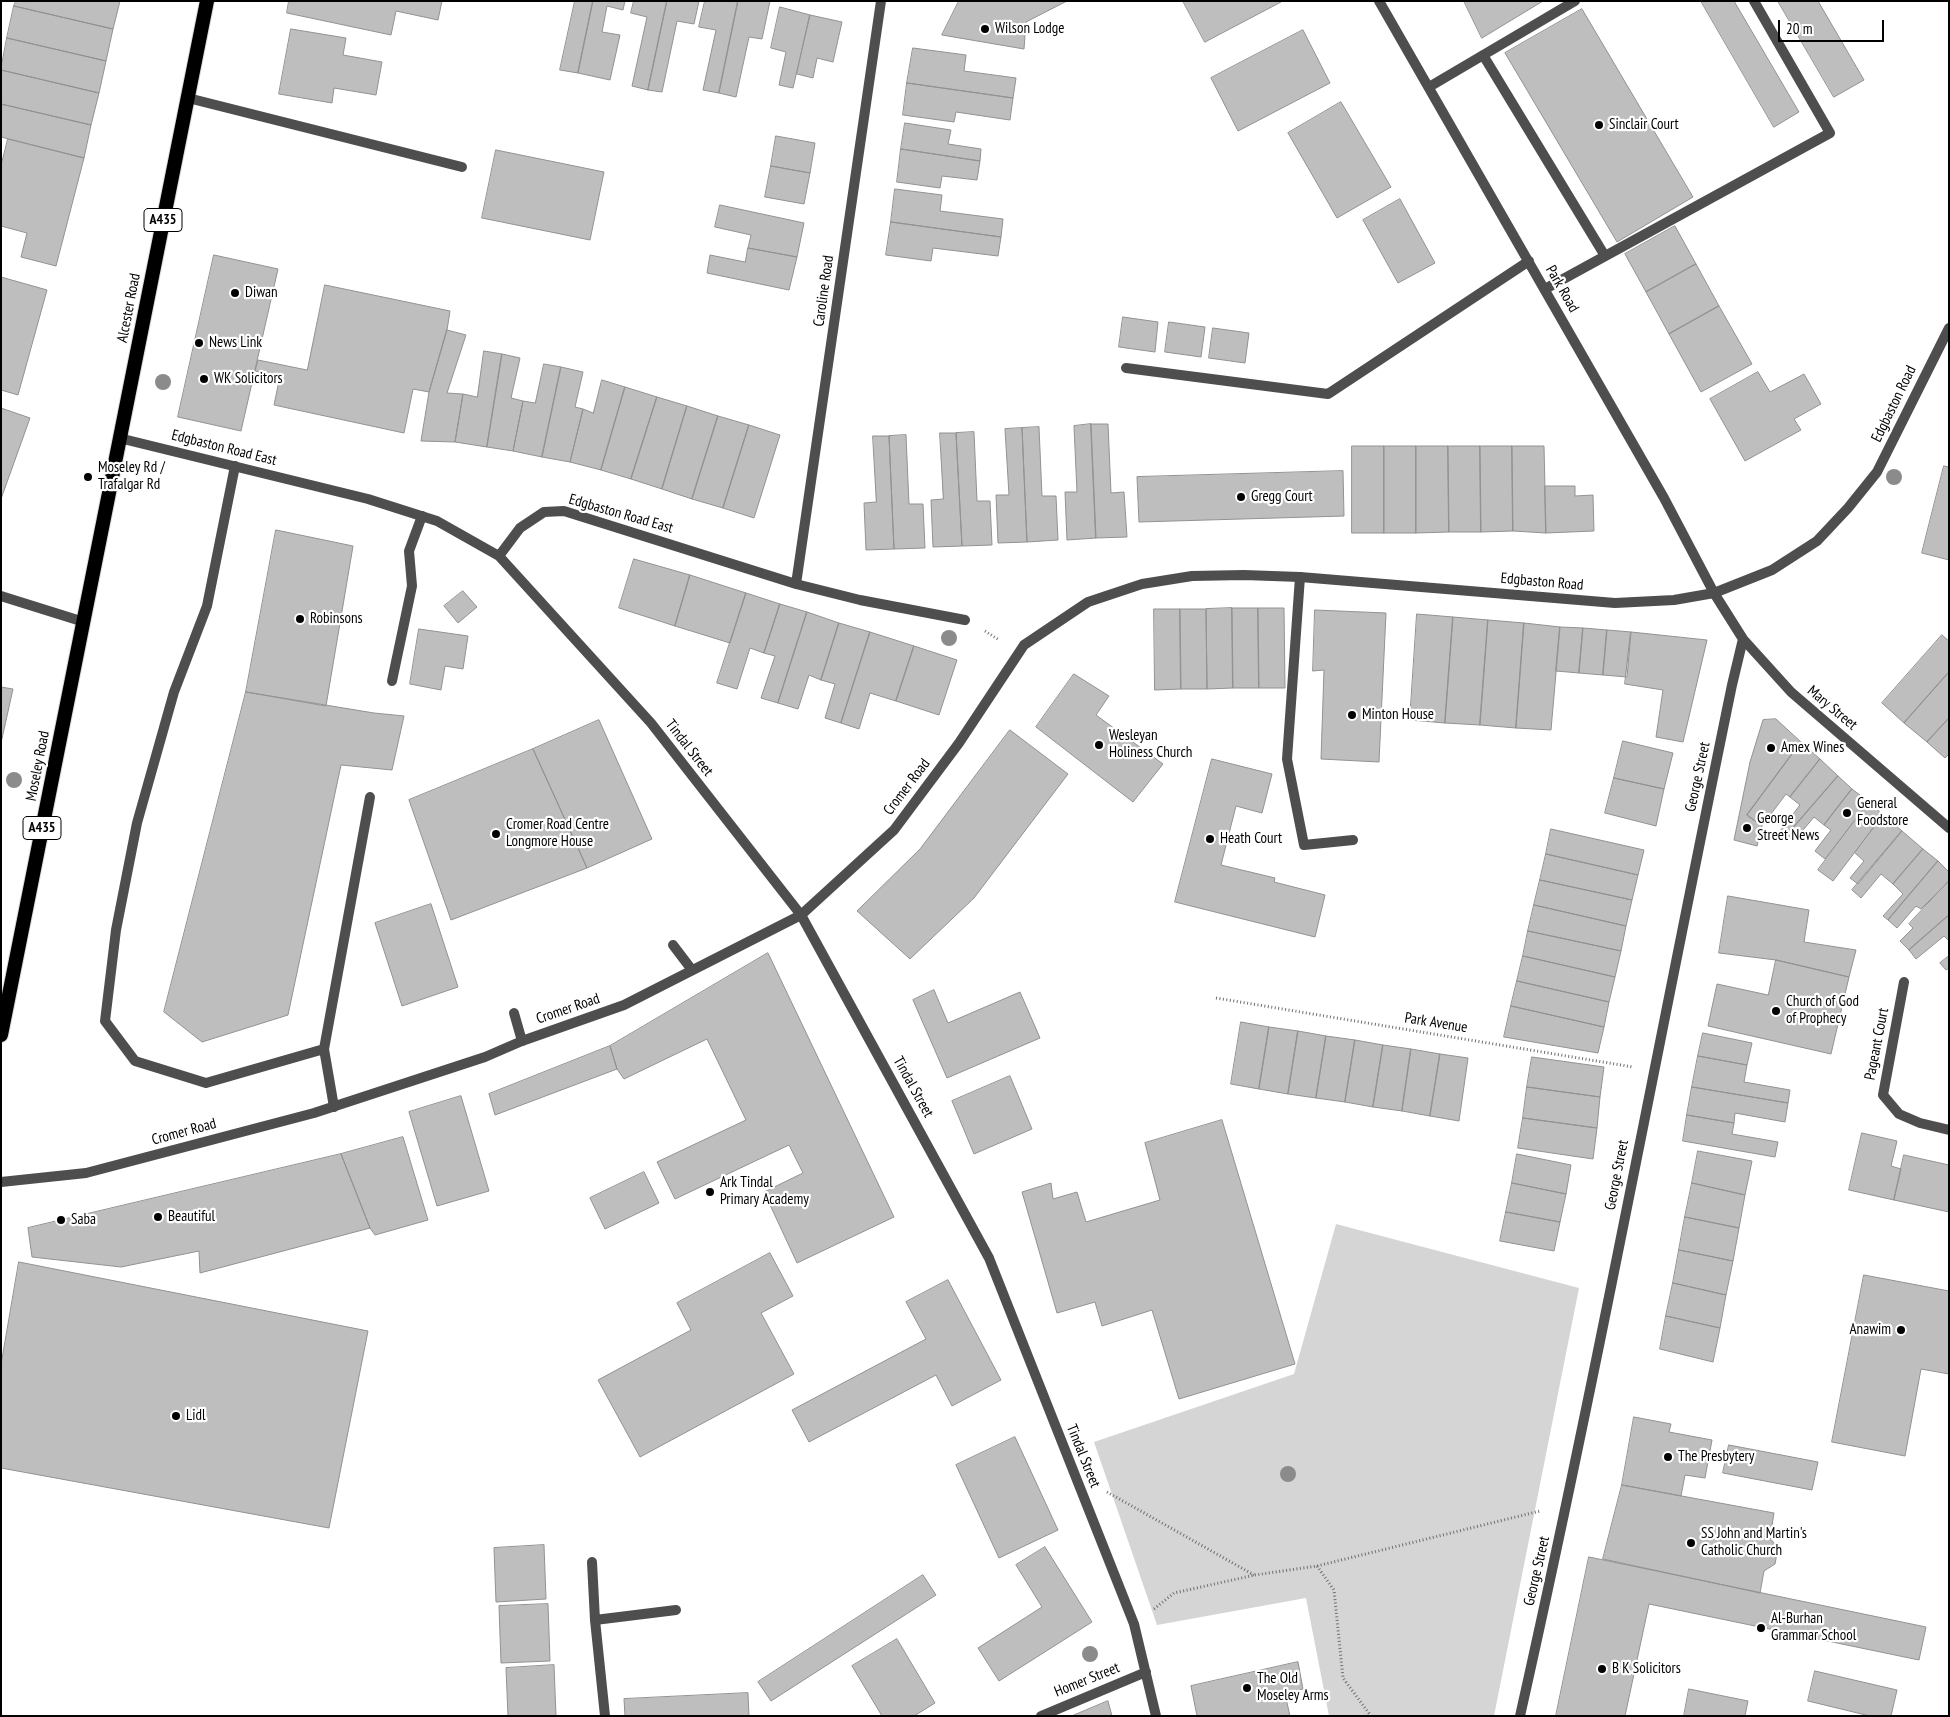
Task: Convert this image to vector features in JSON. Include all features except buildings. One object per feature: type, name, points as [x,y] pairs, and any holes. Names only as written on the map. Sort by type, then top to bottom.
[{"type":"highway","name":"Alcester Road","points":[[84,622],[119,438],[208,1]]},
{"type":"highway","name":"Moseley Road","points":[[1,1034],[84,622]]},
{"type":"street","name":"Caroline Road","points":[[796,584],[882,1]]},
{"type":"street","name":"Park Road","points":[[1379,1],[1664,498],[1714,593]]},
{"type":"street","points":[[1429,87],[1575,1]]},
{"type":"street","points":[[1545,289],[1830,133],[1754,1]]},
{"type":"street","points":[[1483,55],[1605,256]]},
{"type":"street","points":[[188,98],[462,167]]},
{"type":"street","points":[[1126,368],[1328,394],[1529,261]]},
{"type":"street","name":"Edgbaston Road","points":[[1019,652],[1024,645],[1049,626],[1088,602],[1142,584],[1192,576],[1300,577],[1615,603],[1674,600],[1714,593],[1772,570],[1787,561],[1817,541],[1848,508],[1877,472],[1949,328]]},
{"type":"street","name":"Edgbaston Road East","points":[[119,438],[368,499],[437,521],[499,556],[520,528],[544,512],[564,511],[796,584],[860,600],[965,620]]},
{"type":"street","points":[[235,466],[207,606],[174,692],[137,823],[116,930],[105,1021],[135,1061],[206,1083],[324,1049]]},
{"type":"street","points":[[392,681],[412,586],[409,551],[422,516]]},
{"type":"street","name":"Tindal Street","points":[[499,556],[651,723],[802,915],[989,1258],[1134,1624],[1156,1716]]},
{"type":"street","points":[[1300,577],[1287,759],[1295,807],[1304,845],[1353,840]]},
{"type":"street","name":"Mary Street","points":[[1714,593],[1743,639],[1791,692],[1949,828]]},
{"type":"street","points":[[1,596],[84,622]]},
{"type":"street","name":"George Street","points":[[1520,1716],[1568,1504],[1653,1070],[1743,639]]},
{"type":"street","name":"Cromer Road","points":[[1,1182],[86,1173],[334,1107],[486,1057],[522,1041],[624,1005],[802,915],[894,830],[959,743],[1019,652]]},
{"type":"street","points":[[334,1107],[324,1049],[370,797]]},
{"type":"street","points":[[673,945],[692,970]]},
{"type":"street","name":"Pageant Court","points":[[1904,982],[1883,1095],[1899,1114],[1920,1123],[1949,1130]]},
{"type":"street","points":[[514,1013],[522,1041]]},
{"type":"street","points":[[592,1562],[595,1620],[605,1716]]},
{"type":"street","points":[[595,1620],[676,1610]]},
{"type":"street","name":"Homer Street","points":[[1041,1716],[1146,1672]]},
{"type":"path","points":[[965,620],[1019,652]]},
{"type":"path","name":"Park Avenue","points":[[1216,998],[1653,1070]]},
{"type":"path","points":[[1074,1474],[1255,1575]]},
{"type":"path","points":[[1134,1624],[1174,1593],[1255,1575],[1317,1566],[1568,1504]]},
{"type":"path","points":[[1317,1566],[1334,1590],[1343,1678],[1371,1716]]},
{"type":"shaded area","points":[[1336,1224],[1579,1288],[1494,1716],[1329,1716],[1306,1598],[1157,1625],[1094,1442],[1294,1374]]},
{"type":"place","name":"Wilson Lodge","points":[[985,29]]},
{"type":"place","name":"Sinclair Court","points":[[1599,125]]},
{"type":"place","name":"Diwan","points":[[235,293]]},
{"type":"place","name":"News Link","points":[[199,343]]},
{"type":"place","name":"WK Solicitors","points":[[204,379]]},
{"type":"place","name":"Moseley Rd / Trafalgar Rd","points":[[88,477]]},
{"type":"place","name":"Gregg Court","points":[[1241,497]]},
{"type":"place","name":"Robinsons","points":[[300,619]]},
{"type":"place","name":"Minton House","points":[[1352,715]]},
{"type":"place","name":"Wesleyan Holiness Church","points":[[1099,745]]},
{"type":"place","name":"Amex Wines","points":[[1771,748]]},
{"type":"place","name":"General Foodstore","points":[[1847,813]]},
{"type":"place","name":"George Street News","points":[[1747,828]]},
{"type":"place","name":"Cromer Road Centre Longmore House","points":[[496,834]]},
{"type":"place","name":"Heath Court","points":[[1210,839]]},
{"type":"place","name":"Church of God of Prophecy","points":[[1776,1011]]},
{"type":"place","name":"Ark Tindal Primary Academy","points":[[710,1192]]},
{"type":"place","name":"Beautiful","points":[[158,1217]]},
{"type":"place","name":"Saba","points":[[61,1220]]},
{"type":"place","name":"Anawim","points":[[1901,1330]]},
{"type":"place","name":"Lidl","points":[[176,1416]]},
{"type":"place","name":"The Presbytery","points":[[1668,1457]]},
{"type":"place","name":"SS John and Martin's Catholic Church","points":[[1691,1543]]},
{"type":"place","name":"Al-Burhan Grammar School","points":[[1761,1628]]},
{"type":"place","name":"B K Solicitors","points":[[1602,1669]]},
{"type":"place","name":"The Old Moseley Arms","points":[[1247,1688]]}]
